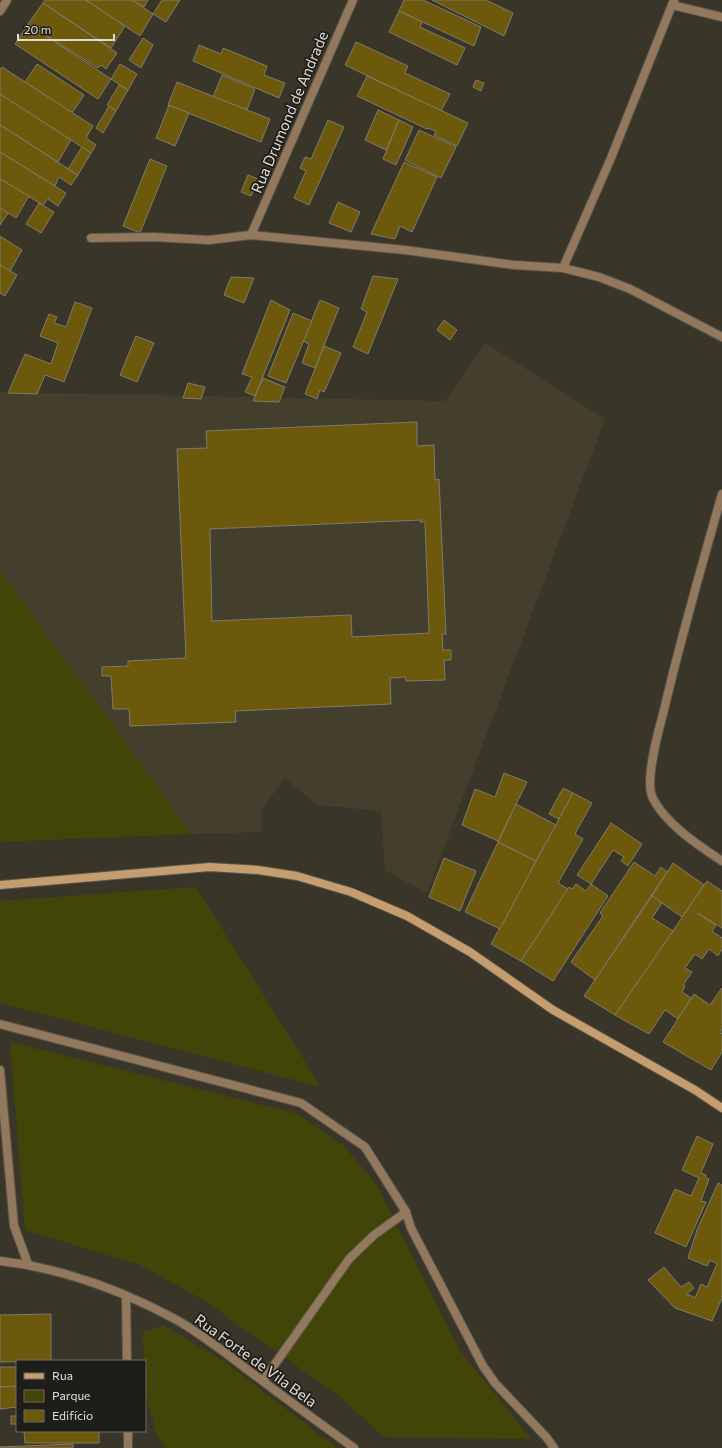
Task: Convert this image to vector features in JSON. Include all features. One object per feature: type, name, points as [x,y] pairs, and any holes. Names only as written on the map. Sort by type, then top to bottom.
[{"type":"main road","points":[[0,885],[210,867],[258,870],[296,876],[351,892],[413,919],[470,952],[553,1010],[695,1090],[722,1108]]},
{"type":"street","points":[[0,11],[7,0]]},
{"type":"street","name":"Rua Drumond de Andrade","points":[[251,235],[352,0]]},
{"type":"street","points":[[563,268],[608,165],[673,2],[722,17]]},
{"type":"street","points":[[91,238],[153,237],[209,240],[251,235],[439,255],[514,265],[563,268],[598,277],[630,289],[722,337]]},
{"type":"street","points":[[722,494],[671,680],[654,749],[650,782],[652,795],[676,827],[722,861]]},
{"type":"street","points":[[0,1024],[301,1104],[365,1147],[406,1212],[411,1228],[483,1366],[495,1383],[547,1438],[554,1448]]},
{"type":"street","points":[[0,1070],[14,1226],[28,1264]]},
{"type":"street","points":[[263,1382],[349,1259],[374,1235],[406,1212]]},
{"type":"street","name":"Rua Forte de Vila Bela","points":[[0,1261],[28,1264],[77,1278],[126,1296],[175,1319],[222,1349],[263,1382],[354,1448]]},
{"type":"street","points":[[126,1296],[127,1360]]},
{"type":"street","points":[[128,1432],[128,1448]]},
{"type":"shaded area","points":[[485,343],[605,419],[427,893],[385,870],[381,811],[318,805],[284,778],[261,812],[261,832],[192,834],[0,570],[0,392],[445,401]]},
{"type":"green space","points":[[0,570],[192,834],[0,842]]},
{"type":"green space","points":[[196,887],[321,1087],[0,1003],[0,901]]},
{"type":"green space","points":[[10,1042],[297,1114],[344,1146],[376,1184],[459,1349],[531,1439],[384,1437],[339,1396],[205,1301],[140,1265],[25,1230]]},
{"type":"green space","points":[[164,1325],[226,1363],[337,1448],[166,1448],[157,1436],[146,1397],[146,1360],[144,1360],[143,1332]]},
{"type":"building","points":[[45,0],[86,0],[125,26],[111,48],[43,3]]},
{"type":"building","points":[[86,0],[132,0],[153,14],[140,36]]},
{"type":"building","points":[[132,0],[148,0],[144,7]]},
{"type":"building","points":[[162,0],[180,0],[166,22],[153,14]]},
{"type":"building","points":[[404,0],[423,0],[481,27],[474,46],[399,11]]},
{"type":"building","points":[[432,0],[486,0],[513,13],[504,36]]},
{"type":"building","points":[[43,3],[117,53],[106,69],[101,65],[98,68],[28,24]]},
{"type":"building","points":[[399,11],[422,22],[420,27],[465,48],[457,65],[389,32]]},
{"type":"building","points":[[28,24],[111,79],[98,99],[15,44]]},
{"type":"building","points":[[143,38],[153,45],[141,68],[129,60]]},
{"type":"building","points":[[356,42],[408,66],[405,73],[450,94],[441,111],[345,65]]},
{"type":"building","points":[[199,45],[221,54],[223,48],[267,66],[264,75],[285,83],[279,98],[193,61]]},
{"type":"building","points":[[37,64],[84,95],[72,113],[25,82]]},
{"type":"building","points":[[120,64],[137,74],[128,90],[111,79]]},
{"type":"building","points":[[2,67],[93,126],[86,138],[96,145],[91,153],[0,94],[0,69]]},
{"type":"building","points":[[222,75],[255,89],[247,110],[213,97]]},
{"type":"building","points":[[367,76],[468,123],[457,146],[434,135],[436,131],[427,129],[357,96]]},
{"type":"building","points":[[476,80],[484,83],[481,91],[473,87]]},
{"type":"building","points":[[177,82],[270,119],[261,142],[168,105]]},
{"type":"building","points":[[119,85],[128,90],[116,111],[107,105]]},
{"type":"building","points":[[0,94],[71,140],[58,162],[0,125]]},
{"type":"building","points":[[169,105],[189,113],[175,146],[156,138]]},
{"type":"building","points":[[109,106],[116,111],[103,133],[96,128]]},
{"type":"building","points":[[378,110],[399,120],[386,150],[365,140]]},
{"type":"building","points":[[328,120],[344,127],[309,205],[294,198],[306,171],[300,168],[305,157],[311,159]]},
{"type":"building","points":[[399,120],[413,127],[396,165],[383,159]]},
{"type":"building","points":[[0,125],[78,175],[71,185],[59,177],[55,186],[0,152]]},
{"type":"building","points":[[419,130],[456,147],[441,178],[405,160]]},
{"type":"building","points":[[82,147],[91,153],[78,175],[68,169]]},
{"type":"building","points":[[0,152],[66,193],[58,206],[48,199],[43,205],[0,179]]},
{"type":"building","points":[[150,159],[167,166],[140,233],[123,226]]},
{"type":"building","points":[[404,162],[437,177],[412,232],[400,226],[395,239],[371,234]]},
{"type":"building","points":[[248,175],[258,179],[251,196],[241,192]]},
{"type":"building","points":[[0,179],[29,196],[16,218],[0,208]]},
{"type":"building","points":[[338,202],[360,212],[351,232],[329,223]]},
{"type":"building","points":[[39,203],[54,212],[41,233],[26,224]]},
{"type":"building","points":[[0,208],[8,213],[0,225]]},
{"type":"building","points":[[0,236],[22,250],[10,271],[0,265]]},
{"type":"building","points":[[0,265],[17,275],[5,296],[0,293]]},
{"type":"building","points":[[373,276],[398,279],[368,354],[353,347],[367,312],[361,309]]},
{"type":"building","points":[[231,277],[254,278],[244,303],[224,295]]},
{"type":"building","points":[[271,300],[290,310],[255,396],[245,392],[252,377],[242,374]]},
{"type":"building","points":[[320,300],[339,308],[315,368],[302,363],[309,344],[303,341]]},
{"type":"building","points":[[75,302],[92,308],[64,382],[45,375],[37,394],[8,393],[25,354],[51,364],[58,343],[40,336],[49,314],[57,317],[54,323],[66,327]]},
{"type":"building","points":[[293,313],[312,321],[286,383],[268,376]]},
{"type":"building","points":[[444,320],[457,330],[450,340],[437,330]]},
{"type":"building","points":[[136,336],[154,343],[137,382],[120,375]]},
{"type":"building","points":[[324,346],[341,353],[324,392],[320,390],[317,399],[305,394]]},
{"type":"building","points":[[263,378],[285,387],[279,402],[253,401]]},
{"type":"building","points":[[188,383],[205,387],[201,399],[183,398]]},
{"type":"building","points":[[417,422],[417,446],[434,445],[435,480],[439,479],[446,634],[442,634],[443,650],[451,650],[451,660],[444,660],[445,680],[406,681],[405,677],[390,678],[391,704],[235,711],[236,722],[130,726],[129,709],[113,709],[111,676],[102,676],[102,667],[128,666],[128,661],[186,658],[177,449],[207,448],[206,431]],"holes":[[[421,520],[420,522],[425,522],[429,633],[352,637],[351,615],[212,621],[210,529]]]},
{"type":"building","points":[[504,773],[527,782],[498,841],[462,825],[475,789],[495,797]]},
{"type":"building","points":[[563,788],[573,793],[559,819],[549,814]]},
{"type":"building","points":[[573,793],[592,803],[575,834],[583,839],[558,883],[568,889],[521,961],[491,944]]},
{"type":"building","points":[[516,804],[556,825],[536,861],[498,842]]},
{"type":"building","points":[[611,823],[642,844],[628,866],[621,861],[624,857],[613,850],[591,884],[577,875]]},
{"type":"building","points":[[498,842],[536,861],[500,929],[465,912]]},
{"type":"building","points":[[444,858],[476,871],[460,911],[429,897]]},
{"type":"building","points":[[634,862],[655,876],[661,867],[667,872],[595,980],[571,962],[603,916],[600,913]]},
{"type":"building","points":[[673,863],[704,885],[682,917],[652,896]]},
{"type":"building","points":[[707,881],[722,891],[722,928],[697,913],[716,925],[712,931],[722,938],[722,949],[718,956],[709,949],[702,959],[695,954],[685,968],[692,972],[683,985],[685,986],[682,992],[691,998],[678,1019],[665,1010],[649,1034],[615,1015]]},
{"type":"building","points":[[576,884],[586,891],[591,884],[608,896],[553,981],[521,961],[569,887],[572,889]]},
{"type":"building","points":[[652,896],[662,903],[652,918],[673,931],[615,1015],[584,996]]},
{"type":"building","points":[[722,988],[722,1029],[720,1032],[722,1034],[722,1052],[711,1070],[663,1042],[694,994],[710,1005]]},
{"type":"building","points":[[697,1136],[713,1144],[701,1173],[706,1175],[705,1177],[709,1179],[701,1201],[706,1202],[686,1247],[655,1233],[675,1189],[691,1196],[699,1178],[682,1170]]},
{"type":"building","points":[[718,1183],[722,1185],[722,1298],[712,1321],[675,1308],[648,1280],[664,1267],[681,1287],[689,1282],[694,1288],[687,1294],[695,1298],[701,1284],[707,1287],[717,1264],[710,1260],[707,1266],[688,1258],[697,1230]]},
{"type":"building","points":[[51,1314],[51,1360],[16,1360],[16,1362],[0,1362],[0,1315]]},
{"type":"building","points":[[0,1367],[16,1367],[16,1386],[0,1387]]},
{"type":"building","points":[[16,1386],[16,1407],[0,1409],[0,1387]]},
{"type":"building","points":[[11,1416],[16,1416],[16,1424],[11,1424]]},
{"type":"building","points":[[24,1432],[99,1432],[99,1443],[25,1443]]},
{"type":"building","points":[[73,1444],[73,1448],[0,1448],[0,1447]]}]
